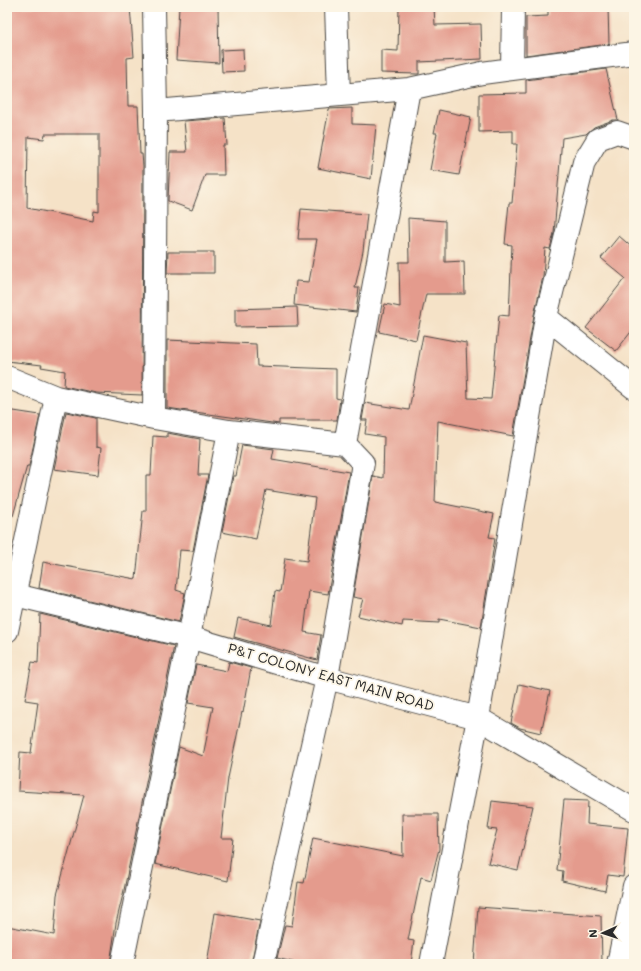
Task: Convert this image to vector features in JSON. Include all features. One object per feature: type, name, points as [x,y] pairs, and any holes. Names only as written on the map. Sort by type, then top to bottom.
[{"type":"street","points":[[154,7],[156,111],[154,418]]},
{"type":"street","points":[[336,7],[338,95]]},
{"type":"street","points":[[512,69],[513,7]]},
{"type":"street","points":[[156,111],[409,89],[482,73],[634,53]]},
{"type":"street","points":[[345,444],[409,89]]},
{"type":"street","points":[[431,964],[478,718],[546,317],[584,162],[598,139],[617,132],[634,138]]},
{"type":"street","points":[[546,317],[634,388]]},
{"type":"street","points":[[7,377],[56,397],[154,418],[228,431],[345,444],[363,463],[327,678],[263,964]]},
{"type":"street","points":[[7,631],[10,594],[56,397]]},
{"type":"street","points":[[122,964],[189,637],[228,431]]},
{"type":"street","name":"P&T COLONY EAST MAIN ROAD","points":[[10,594],[189,637],[327,678],[478,718],[634,810]]},
{"type":"street","points":[[618,964],[634,886]]},
{"type":"building","points":[[7,7],[130,7],[134,57],[127,58],[128,106],[138,106],[140,154],[142,154],[143,166],[142,395],[96,393],[64,386],[65,371],[41,367],[42,365],[7,361]],"holes":[[[45,134],[99,134],[99,212],[94,211],[93,221],[27,208],[28,137],[44,139]]]},
{"type":"building","points":[[179,7],[218,7],[219,63],[176,60]]},
{"type":"building","points":[[399,7],[434,7],[435,25],[481,24],[482,59],[419,62],[419,74],[381,73],[381,50],[398,51]]},
{"type":"building","points":[[548,7],[608,7],[609,44],[526,55],[526,17],[548,16]]},
{"type":"building","points":[[243,49],[244,71],[222,72],[221,50]]},
{"type":"building","points":[[606,69],[618,120],[613,120],[594,127],[586,134],[562,138],[554,233],[550,249],[545,248],[543,277],[534,315],[513,436],[438,421],[435,502],[494,514],[489,537],[495,538],[481,627],[439,619],[439,623],[403,621],[402,626],[358,616],[363,599],[353,597],[373,476],[383,478],[384,437],[365,434],[367,420],[362,420],[365,403],[409,410],[423,335],[466,343],[468,398],[491,399],[499,315],[509,316],[512,245],[505,244],[509,203],[512,203],[517,144],[513,144],[513,131],[479,132],[479,94],[526,93],[526,80]]},
{"type":"building","points":[[352,108],[352,124],[376,125],[371,179],[318,168],[329,109]]},
{"type":"building","points":[[439,110],[471,117],[459,175],[430,170],[437,133],[434,133]]},
{"type":"building","points":[[225,118],[227,145],[223,145],[224,175],[205,175],[192,210],[168,201],[170,152],[187,152],[184,121]]},
{"type":"building","points":[[301,209],[367,214],[363,251],[355,288],[359,288],[356,312],[294,305],[296,281],[309,282],[317,239],[298,239]]},
{"type":"building","points":[[408,218],[445,221],[445,262],[464,261],[465,294],[426,294],[416,340],[379,332],[385,304],[400,307],[399,262],[409,262]]},
{"type":"building","points":[[619,236],[634,249],[634,328],[616,351],[586,328],[625,278],[601,258]]},
{"type":"building","points":[[168,252],[214,252],[214,273],[167,273]]},
{"type":"building","points":[[297,307],[298,326],[235,327],[235,309]]},
{"type":"building","points":[[167,340],[256,344],[257,366],[336,369],[336,398],[340,399],[337,420],[279,420],[279,424],[167,408]]},
{"type":"building","points":[[7,410],[40,415],[29,466],[27,466],[13,516],[7,515]]},
{"type":"building","points":[[66,412],[96,418],[96,447],[101,448],[98,475],[54,469]]},
{"type":"building","points":[[167,433],[200,439],[198,475],[208,475],[193,551],[180,550],[176,590],[185,593],[179,622],[39,588],[43,562],[136,579],[143,511],[146,511],[146,475],[151,475],[153,436],[167,437]]},
{"type":"building","points":[[242,445],[274,449],[272,459],[349,472],[328,594],[309,591],[304,632],[321,635],[317,660],[234,637],[238,618],[271,625],[275,591],[280,592],[285,558],[307,561],[315,498],[266,490],[256,539],[222,532],[233,476],[236,476]]},
{"type":"building","points":[[40,614],[174,646],[116,923],[110,964],[23,964],[7,961],[7,926],[54,935],[57,895],[84,795],[18,791],[20,752],[31,753],[38,702],[25,700],[32,662],[38,663]]},
{"type":"building","points":[[229,662],[251,668],[243,713],[242,712],[228,778],[221,838],[233,838],[228,881],[155,864],[179,747],[203,756],[213,707],[188,703],[196,665],[227,671]]},
{"type":"building","points":[[519,684],[550,691],[541,733],[520,728],[511,723]]},
{"type":"building","points":[[564,800],[588,801],[587,824],[628,828],[623,877],[608,875],[605,891],[562,881],[563,871],[557,870]]},
{"type":"building","points":[[492,801],[533,806],[518,870],[488,863],[497,830],[488,829]]},
{"type":"building","points":[[402,814],[438,814],[439,849],[431,880],[421,877],[408,940],[414,941],[411,964],[300,964],[277,958],[285,925],[292,926],[298,882],[304,883],[313,838],[403,856]]},
{"type":"building","points":[[478,907],[601,916],[602,964],[474,964]]},
{"type":"building","points":[[215,913],[260,921],[251,964],[207,964]]}]
